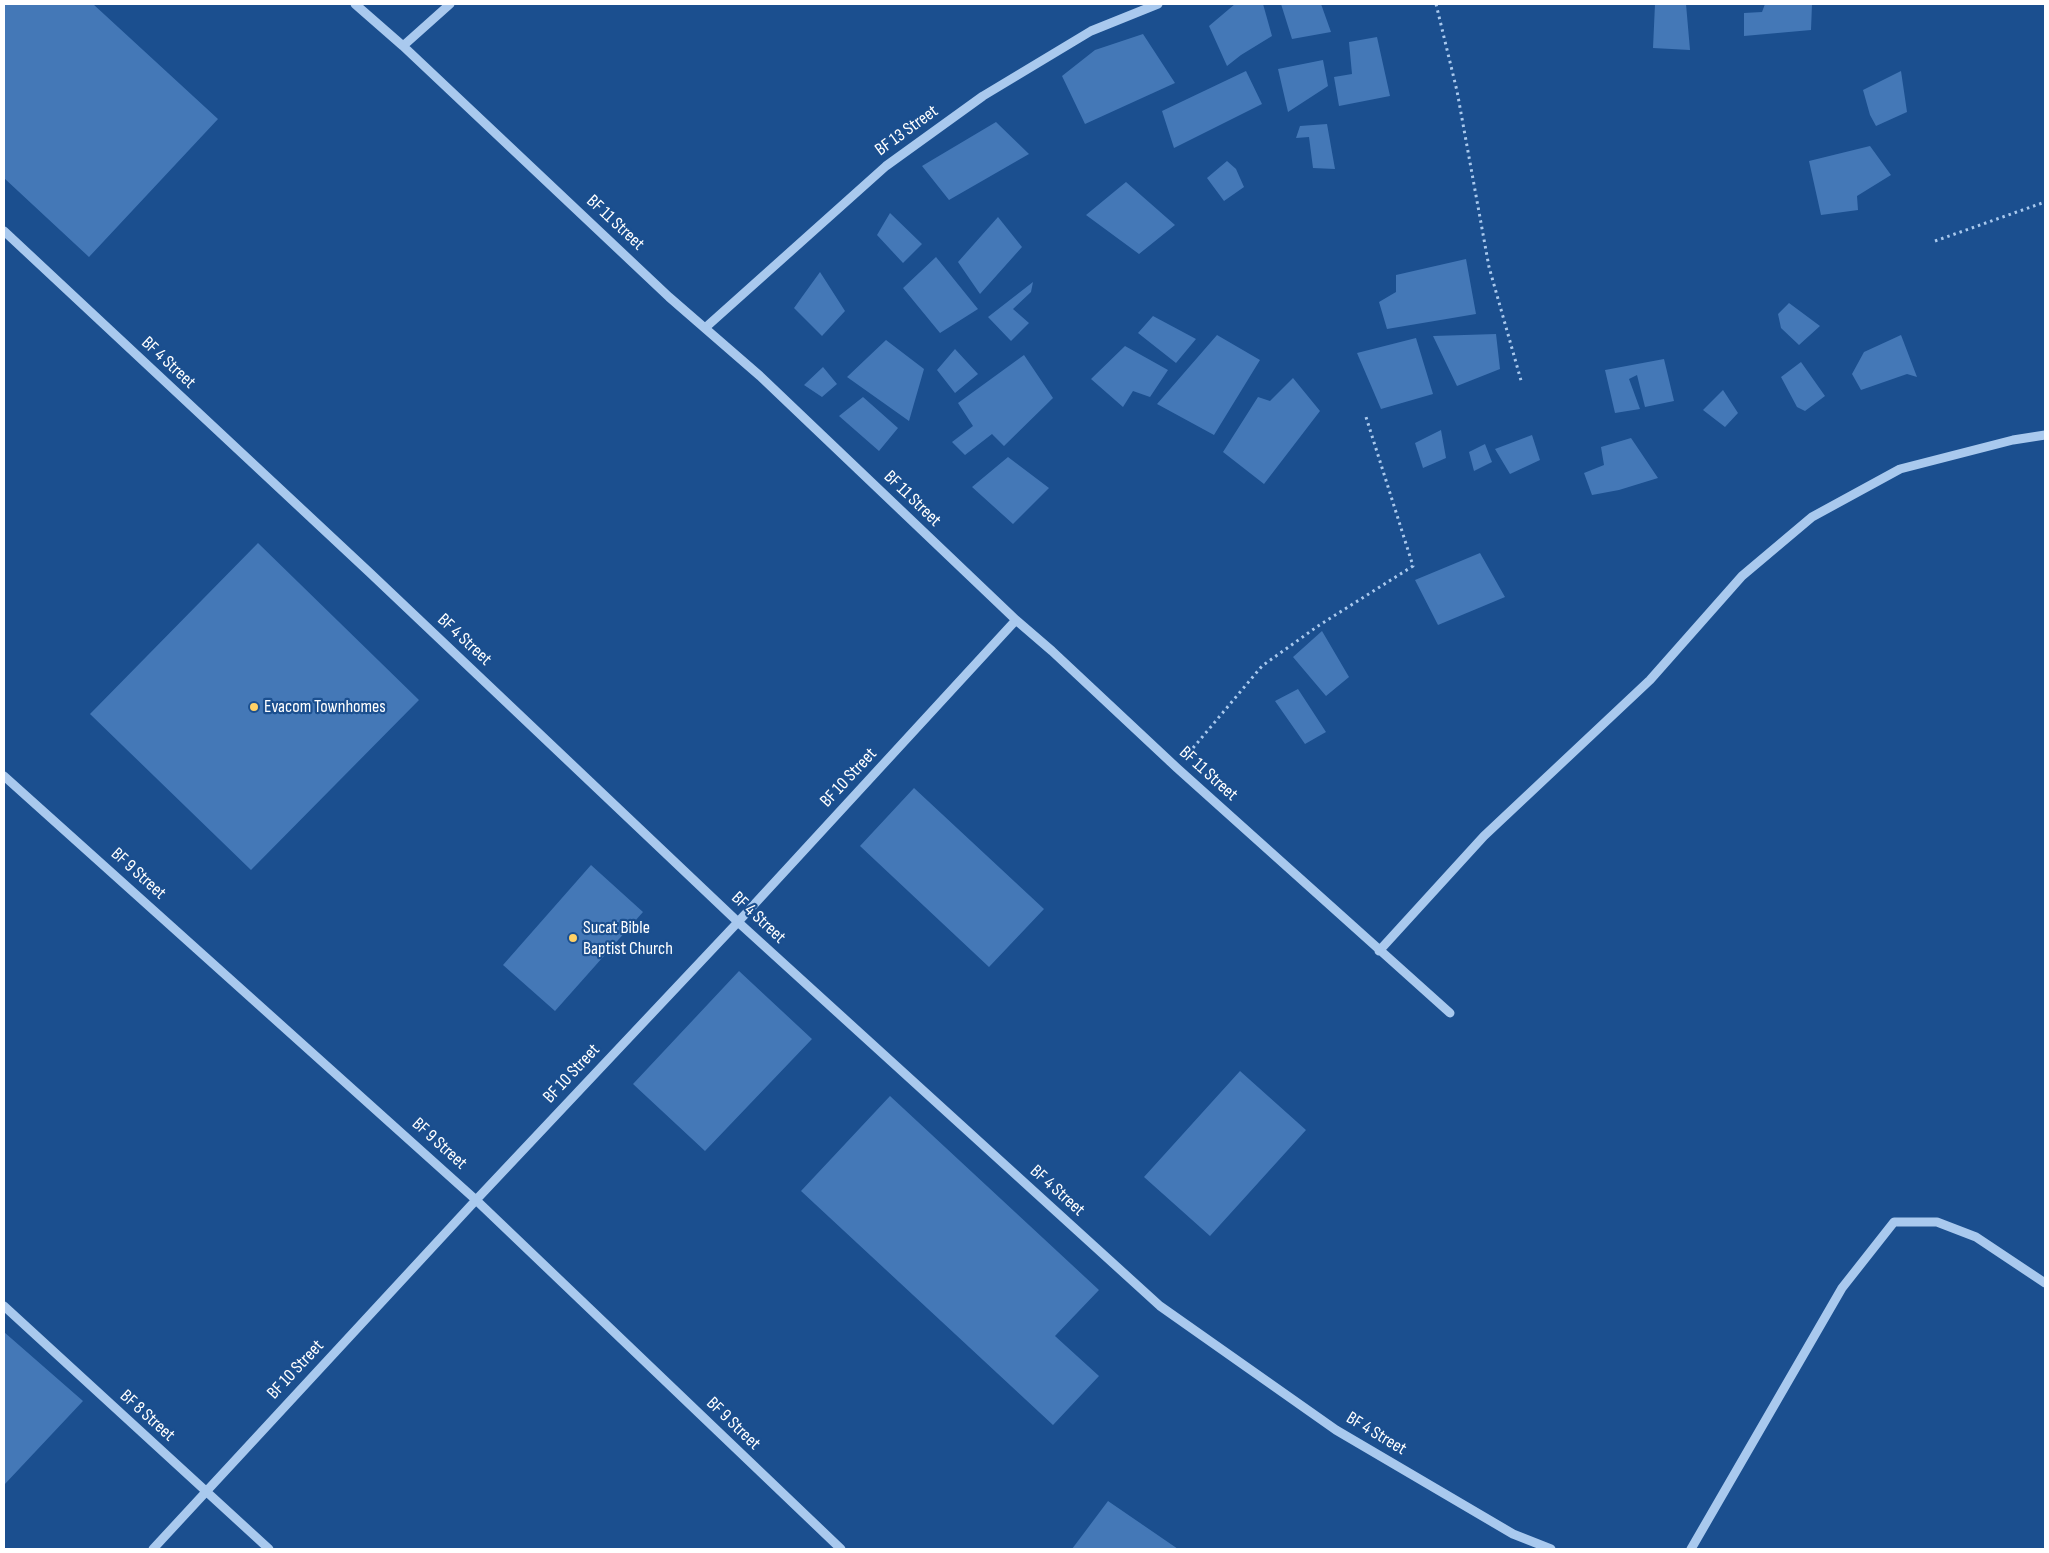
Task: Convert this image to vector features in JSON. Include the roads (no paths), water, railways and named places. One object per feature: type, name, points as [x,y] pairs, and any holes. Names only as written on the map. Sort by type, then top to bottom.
[{"type":"street","name":"BF 11 Street","points":[[356,4],[404,46],[662,290],[760,376],[1016,620],[1379,951],[1450,1013]]},
{"type":"street","points":[[404,46],[450,4]]},
{"type":"street","name":"BF 13 Street","points":[[706,328],[886,166],[983,96],[1091,31],[1158,4]]},
{"type":"street","name":"BF 4 Street","points":[[4,231],[361,565],[738,922],[1160,1306],[1336,1430],[1513,1534],[1551,1549]]},
{"type":"street","points":[[1379,951],[1484,836],[1650,680],[1689,639],[1742,576],[1812,517],[1900,469],[2013,440],[2045,436]]},
{"type":"street","name":"BF 10 Street","points":[[153,1549],[476,1200],[738,922],[1016,620]]},
{"type":"street","name":"BF 9 Street","points":[[4,776],[476,1200],[842,1549]]},
{"type":"street","points":[[1692,1549],[1842,1288],[1894,1222],[1937,1222],[1976,1237],[2045,1283]]},
{"type":"street","name":"BF 8 Street","points":[[4,1306],[269,1549]]},
{"type":"place","name":"Evacom Townhomes","points":[[254,707]]},
{"type":"place","name":"Sucat Bible Baptist Church","points":[[573,938]]}]
